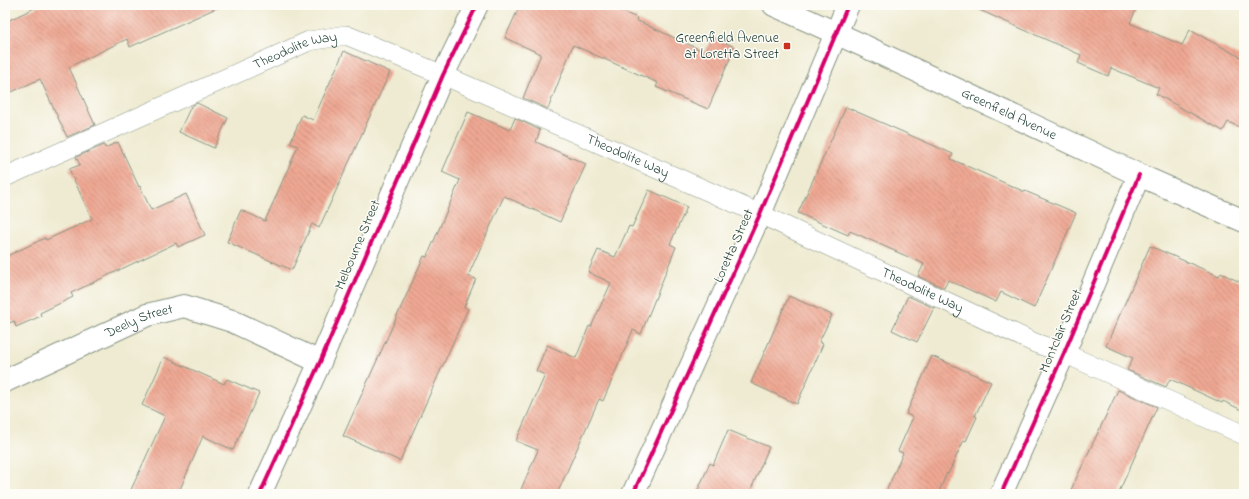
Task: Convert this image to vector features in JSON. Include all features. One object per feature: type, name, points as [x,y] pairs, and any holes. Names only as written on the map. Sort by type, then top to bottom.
[{"type":"street","name":"Melbourne Street","points":[[260,494],[320,362],[443,75],[477,5]]},
{"type":"street","name":"Greenfield Avenue","points":[[774,5],[1139,175],[1244,221]]},
{"type":"street","name":"Loretta Street","points":[[633,494],[760,214],[848,5]]},
{"type":"street","name":"Montclair Street","points":[[1001,494],[1064,352],[1139,175]]},
{"type":"street","name":"Deely Street","points":[[5,381],[147,315],[184,306],[232,321],[320,362]]},
{"type":"lane","name":"Theodolite Way","points":[[5,177],[309,41],[346,35],[443,75],[760,214],[1035,342],[1064,352],[1244,435]]},
{"type":"building","points":[[41,5],[223,5],[130,47],[127,39],[69,67],[95,125],[67,137],[40,79],[5,95],[5,22]]},
{"type":"building","points":[[520,5],[607,5],[637,18],[636,20],[705,52],[712,37],[735,47],[708,109],[656,87],[658,83],[573,45],[548,109],[523,98],[541,54],[505,38]]},
{"type":"building","points":[[968,5],[1138,5],[1130,23],[1182,45],[1190,30],[1244,59],[1244,129],[1228,122],[1223,131],[1156,94],[1159,88],[1111,68],[1108,76],[1078,63],[1081,55]]},
{"type":"building","points":[[344,51],[390,72],[319,228],[312,224],[292,270],[227,242],[241,210],[265,221],[298,146],[290,143],[302,115],[313,120]]},
{"type":"building","points":[[197,103],[228,118],[214,148],[179,132],[191,106]]},
{"type":"building","points":[[846,107],[953,154],[951,159],[1076,213],[1034,308],[1001,292],[996,302],[948,280],[944,288],[918,276],[924,264],[850,231],[848,235],[798,213]]},
{"type":"building","points":[[468,112],[510,130],[515,118],[540,130],[536,142],[586,164],[560,222],[504,196],[468,276],[476,279],[464,307],[468,309],[400,461],[343,436],[424,256],[427,257],[460,180],[442,172]]},
{"type":"building","points":[[118,142],[151,210],[186,194],[205,235],[178,247],[176,243],[71,293],[73,297],[40,313],[41,316],[16,327],[14,321],[5,325],[5,257],[45,238],[46,240],[92,219],[69,169],[80,165],[76,157],[104,145],[105,148]]},
{"type":"building","points":[[649,190],[687,207],[670,244],[676,247],[641,334],[633,330],[603,401],[599,399],[557,494],[519,494],[538,450],[516,441],[545,375],[536,371],[547,345],[576,358],[589,326],[591,327],[611,283],[588,272],[598,250],[615,257],[629,226],[632,227]]},
{"type":"building","points":[[1150,246],[1219,276],[1221,273],[1244,284],[1244,411],[1223,401],[1222,403],[1170,379],[1166,387],[1127,370],[1133,358],[1106,346]]},
{"type":"building","points":[[789,296],[832,315],[819,342],[823,344],[797,404],[751,383]]},
{"type":"building","points":[[908,296],[934,308],[917,342],[892,330]]},
{"type":"building","points":[[932,356],[991,382],[975,416],[977,417],[966,441],[964,440],[938,494],[885,494],[903,453],[898,451],[913,417],[906,414]]},
{"type":"building","points":[[164,357],[224,384],[227,379],[259,393],[233,450],[203,436],[178,494],[129,494],[165,416],[142,405]]},
{"type":"building","points":[[1118,390],[1157,407],[1118,494],[1069,494]]},
{"type":"building","points":[[728,430],[769,447],[749,494],[696,494],[710,463],[713,465]]},
{"type":"cycle path","points":[[260,494],[320,362],[443,75],[477,5]]},
{"type":"cycle path","points":[[633,494],[760,214],[848,5]]},
{"type":"cycle path","points":[[1001,494],[1064,353],[1139,175]]},
{"type":"place","name":"Greenfield Avenue at Loretta Street","points":[[787,46]]}]
